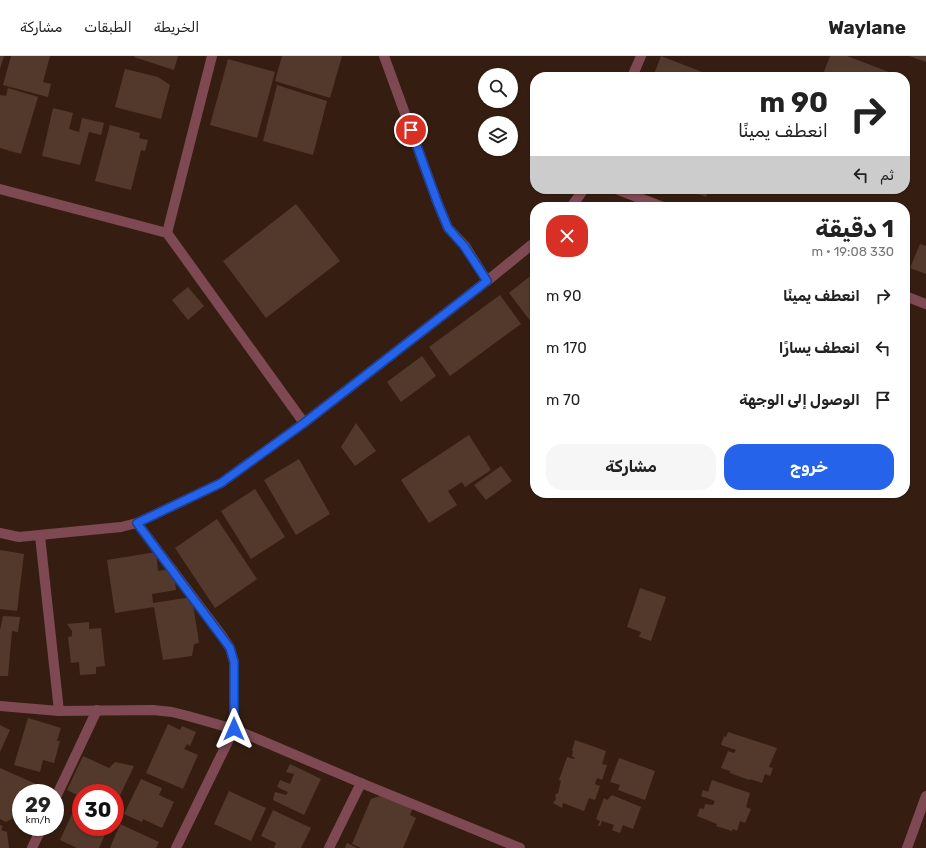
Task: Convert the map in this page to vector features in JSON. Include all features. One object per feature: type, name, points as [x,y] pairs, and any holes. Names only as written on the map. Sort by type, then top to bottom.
[{"type":"street","points":[[167,233],[212,56]]},
{"type":"street","points":[[384,56],[448,228],[464,246],[487,281]]},
{"type":"street","points":[[634,72],[641,56]]},
{"type":"street","points":[[0,189],[167,233],[304,423]]},
{"type":"street","points":[[629,194],[650,202]]},
{"type":"street","points":[[0,533],[18,537],[40,536],[121,527],[137,523],[221,483],[304,423],[530,246]]},
{"type":"street","points":[[910,298],[926,304]]},
{"type":"street","points":[[137,523],[230,648],[234,662],[234,729],[176,848]]},
{"type":"street","points":[[40,536],[59,711]]},
{"type":"street","points":[[0,706],[59,711],[153,710],[172,712],[234,729],[520,848]]},
{"type":"street","points":[[62,784],[97,710]]},
{"type":"street","points":[[329,848],[361,783]]},
{"type":"street","points":[[907,848],[926,796]]},
{"type":"street","points":[[32,848],[38,836]]},
{"type":"building","points":[[0,56],[4,56],[0,69]]},
{"type":"building","points":[[11,56],[50,56],[43,82],[51,84],[48,97],[3,85]]},
{"type":"building","points":[[178,56],[174,70],[134,57]]},
{"type":"building","points":[[282,56],[342,56],[330,98],[275,81]]},
{"type":"building","points":[[661,56],[702,72],[655,72]]},
{"type":"building","points":[[830,56],[847,56],[889,72],[824,72]]},
{"type":"building","points":[[909,56],[926,56],[926,62]]},
{"type":"building","points":[[228,59],[275,72],[257,138],[210,125]]},
{"type":"building","points":[[125,69],[158,77],[170,85],[161,119],[115,107]]},
{"type":"building","points":[[277,85],[327,101],[313,155],[263,141]]},
{"type":"building","points":[[8,88],[38,97],[21,154],[0,148],[0,95],[6,96]]},
{"type":"building","points":[[53,108],[73,113],[69,129],[79,132],[82,118],[104,123],[101,135],[89,132],[80,165],[42,156]]},
{"type":"building","points":[[110,125],[140,133],[139,138],[148,140],[145,151],[141,150],[131,190],[95,181]]},
{"type":"building","points":[[698,194],[707,194],[706,197]]},
{"type":"building","points":[[296,204],[340,261],[266,318],[223,261]]},
{"type":"building","points":[[920,244],[926,246],[926,274],[910,268]]},
{"type":"building","points":[[530,276],[530,320],[509,293]]},
{"type":"building","points":[[188,287],[204,306],[188,320],[172,300]]},
{"type":"building","points":[[500,295],[521,324],[450,376],[429,347]]},
{"type":"building","points":[[422,356],[436,376],[401,402],[387,382]]},
{"type":"building","points":[[356,423],[376,451],[355,466],[341,447]]},
{"type":"building","points":[[469,435],[491,470],[465,487],[462,482],[448,491],[457,505],[429,523],[401,480]]},
{"type":"building","points":[[299,459],[330,514],[296,535],[264,480]]},
{"type":"building","points":[[501,466],[512,481],[486,500],[474,485]]},
{"type":"building","points":[[255,489],[285,537],[251,559],[221,511]]},
{"type":"building","points":[[217,519],[257,579],[215,608],[175,548]]},
{"type":"building","points":[[0,550],[24,554],[17,611],[0,609]]},
{"type":"building","points":[[156,552],[158,571],[169,569],[169,575],[174,574],[176,590],[152,594],[153,603],[192,597],[199,643],[194,644],[192,656],[163,660],[154,607],[115,613],[107,560]]},
{"type":"building","points":[[640,588],[666,597],[651,641],[639,637],[641,632],[627,627]]},
{"type":"building","points":[[3,616],[20,617],[18,632],[12,631],[8,676],[0,676],[0,630]]},
{"type":"building","points":[[89,622],[89,629],[101,628],[105,666],[96,667],[96,674],[80,675],[79,662],[71,663],[68,637],[72,636],[72,631],[67,624]]},
{"type":"building","points":[[28,718],[61,728],[57,741],[60,741],[54,763],[43,760],[40,772],[14,765]]},
{"type":"building","points":[[168,724],[180,730],[182,726],[196,732],[190,746],[187,744],[184,749],[198,755],[183,789],[146,773]]},
{"type":"building","points":[[0,725],[10,730],[0,752]]},
{"type":"building","points":[[728,732],[777,748],[769,767],[773,768],[770,776],[765,774],[762,783],[749,780],[721,768],[728,751],[734,753],[736,750],[721,745],[724,736],[726,737]]},
{"type":"building","points":[[575,740],[606,751],[602,764],[607,765],[602,780],[597,778],[595,784],[600,786],[595,800],[589,798],[584,811],[563,803],[562,808],[553,803],[556,799],[555,795],[558,793],[561,781],[559,780],[567,757],[575,758],[572,756],[572,751]]},
{"type":"building","points":[[83,756],[109,768],[115,762],[134,766],[124,787],[124,784],[72,784],[72,792],[67,790]]},
{"type":"building","points":[[619,758],[655,771],[645,800],[618,790],[620,785],[610,782]]},
{"type":"building","points":[[290,764],[321,779],[304,815],[273,800],[275,792],[286,795],[288,792],[277,787],[280,780],[290,784],[294,774],[286,772]]},
{"type":"building","points":[[0,768],[36,784],[12,784],[12,819],[6,822],[0,819]]},
{"type":"building","points":[[141,779],[162,788],[159,795],[174,802],[162,828],[143,819],[142,822],[124,814]]},
{"type":"building","points":[[712,780],[750,793],[746,807],[751,809],[745,823],[740,821],[737,831],[716,826],[717,824],[697,816],[700,808],[704,809],[705,804],[713,805],[715,801],[701,796],[703,790],[708,792]]},
{"type":"building","points":[[229,791],[266,808],[251,841],[214,824]]},
{"type":"building","points":[[383,795],[413,808],[410,815],[416,818],[403,848],[361,848],[352,844],[371,799]]},
{"type":"building","points":[[612,795],[641,807],[633,829],[623,825],[620,833],[612,830],[614,825],[602,821],[600,826],[598,826],[600,821],[596,819],[604,798],[607,800]]},
{"type":"building","points":[[273,810],[311,828],[301,848],[274,848],[276,843],[261,836]]},
{"type":"building","points":[[72,814],[72,836],[104,836],[99,848],[77,848],[60,840],[62,836],[64,836],[64,831]]},
{"type":"building","points":[[0,825],[3,826],[1,830],[7,832],[9,848],[0,848]]},
{"type":"building","points":[[124,826],[159,842],[156,848],[110,848],[115,836],[124,836]]},
{"type":"building","points":[[347,843],[357,848],[345,848]]},
{"type":"route","points":[[234,729],[234,662],[230,648],[137,523],[221,483],[304,423],[487,281],[464,246],[448,228],[411,130]]}]
